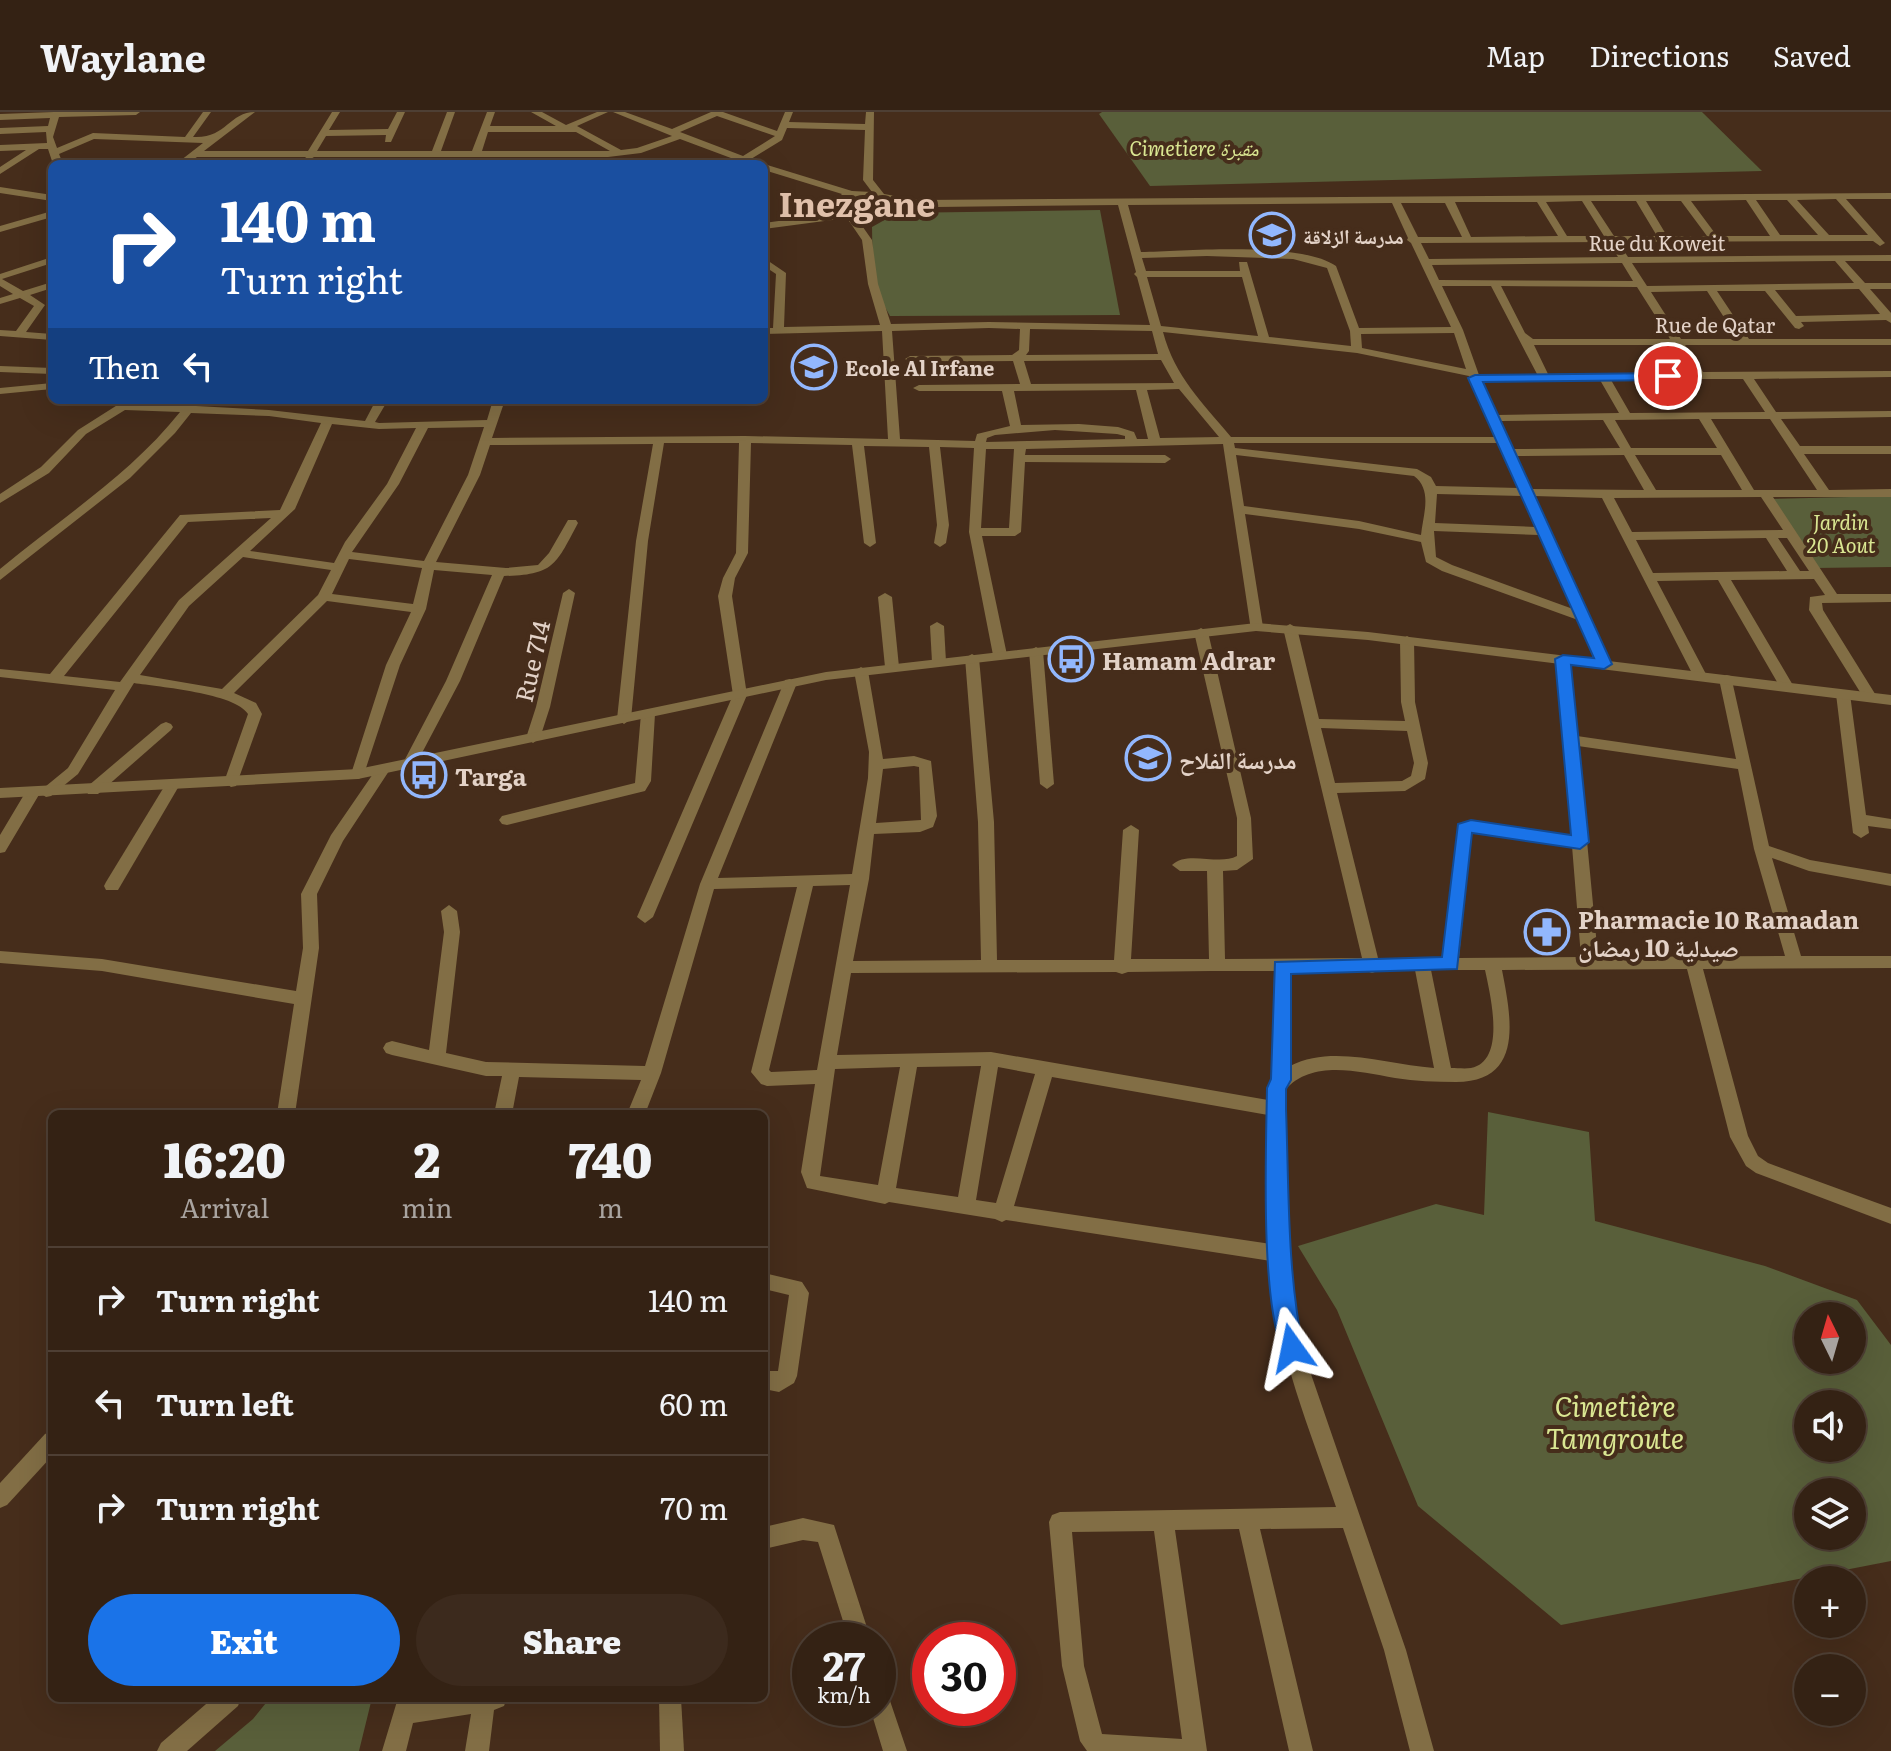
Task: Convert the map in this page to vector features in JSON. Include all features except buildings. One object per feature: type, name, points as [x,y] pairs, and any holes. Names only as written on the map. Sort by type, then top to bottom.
[{"type":"street","points":[[0,117],[43,113],[135,112]]},
{"type":"street","points":[[127,120],[135,112]]},
{"type":"street","points":[[187,140],[207,112]]},
{"type":"street","points":[[195,159],[251,112]]},
{"type":"street","points":[[207,155],[262,112]]},
{"type":"street","points":[[309,157],[336,112]]},
{"type":"street","points":[[381,155],[401,112]]},
{"type":"street","points":[[435,155],[451,112]]},
{"type":"street","points":[[476,154],[491,112]]},
{"type":"street","points":[[535,112],[566,128]]},
{"type":"street","points":[[566,128],[604,112]]},
{"type":"street","points":[[617,112],[713,153],[744,160],[783,130],[789,112]]},
{"type":"street","points":[[195,159],[207,155],[381,155],[395,160],[435,155],[620,153],[675,135],[717,112],[783,130],[865,127]]},
{"type":"street","points":[[861,112],[865,127],[868,180],[884,204]]},
{"type":"street","points":[[798,220],[852,194],[870,112]]},
{"type":"street","points":[[637,120],[654,113]]},
{"type":"street","points":[[56,114],[50,129],[51,150],[56,160]]},
{"type":"street","points":[[516,154],[524,128]]},
{"type":"street","points":[[485,129],[566,128],[591,134],[620,153]]},
{"type":"street","points":[[0,131],[50,129]]},
{"type":"street","points":[[110,137],[118,129]]},
{"type":"street","points":[[323,133],[392,132]]},
{"type":"street","points":[[0,148],[37,146],[51,150],[84,138],[110,137],[215,141]]},
{"type":"street","points":[[0,171],[37,146]]},
{"type":"street","points":[[581,160],[586,154]]},
{"type":"street","points":[[768,169],[806,183],[884,204],[1891,196]]},
{"type":"street","points":[[806,183],[836,203],[839,211],[848,216],[867,240],[873,284],[887,329],[894,444]]},
{"type":"street","points":[[0,190],[48,197]]},
{"type":"street","points":[[1749,197],[1777,238]]},
{"type":"street","points":[[1790,197],[1826,238]]},
{"type":"street","points":[[1839,197],[1883,243],[1891,257]]},
{"type":"street","points":[[1639,198],[1664,239]]},
{"type":"street","points":[[1684,198],[1714,238]]},
{"type":"street","points":[[1540,199],[1564,239]]},
{"type":"street","points":[[1585,199],[1700,376]]},
{"type":"street","points":[[1395,200],[1458,330],[1474,376],[1604,664]]},
{"type":"street","points":[[1449,200],[1468,240]]},
{"type":"street","points":[[1122,202],[1139,274],[1164,357],[1182,386],[1229,446],[1256,627]]},
{"type":"street","points":[[768,225],[848,216],[884,204]]},
{"type":"street","points":[[867,240],[884,204]]},
{"type":"street","points":[[0,232],[48,215]]},
{"type":"street","points":[[0,232],[48,221]]},
{"type":"street","points":[[1412,240],[1826,238],[1883,243]]},
{"type":"street","points":[[1135,255],[1310,258],[1329,264],[1355,331],[1357,350]]},
{"type":"street","points":[[1241,255],[1264,339]]},
{"type":"street","name":"Rue du Koweit","points":[[1423,262],[1891,257]]},
{"type":"street","points":[[1838,259],[1890,319]]},
{"type":"street","points":[[0,280],[48,262]]},
{"type":"street","points":[[768,263],[779,269],[778,331]]},
{"type":"street","points":[[1139,274],[1246,274]]},
{"type":"street","points":[[0,280],[41,307],[18,335]]},
{"type":"street","points":[[1434,283],[1710,288],[1891,286]]},
{"type":"street","points":[[1494,283],[1544,377]]},
{"type":"street","points":[[0,301],[48,286]]},
{"type":"street","points":[[1767,287],[1810,342]]},
{"type":"street","points":[[1710,288],[1746,342]]},
{"type":"street","points":[[768,292],[780,292]]},
{"type":"street","points":[[1794,319],[1890,319]]},
{"type":"street","points":[[1017,356],[1024,351],[1025,326]]},
{"type":"street","points":[[768,331],[1025,326],[1154,328],[1357,350],[1474,376],[1891,374]]},
{"type":"street","points":[[1355,331],[1458,330]]},
{"type":"street","points":[[0,333],[48,337]]},
{"type":"street","name":"Rue de Qatar","points":[[1525,339],[1540,342],[1891,342]]},
{"type":"street","points":[[1017,356],[1026,386]]},
{"type":"street","points":[[910,359],[1164,357]]},
{"type":"street","points":[[0,369],[48,371]]},
{"type":"street","points":[[1746,375],[1825,493]]},
{"type":"street","points":[[1604,377],[1626,416]]},
{"type":"street","points":[[0,391],[48,386]]},
{"type":"street","points":[[1007,386],[1016,429]]},
{"type":"street","points":[[1141,386],[1155,443]]},
{"type":"street","points":[[919,388],[1182,386]]},
{"type":"street","points":[[368,425],[380,404]]},
{"type":"street","points":[[358,774],[387,680],[419,609],[429,564],[463,502],[498,404]]},
{"type":"street","points":[[0,499],[45,470],[82,432],[123,406],[190,405],[368,425],[423,427],[491,423]]},
{"type":"street","points":[[0,576],[49,533],[129,473],[190,405]]},
{"type":"street","points":[[1493,418],[1891,414]]},
{"type":"street","points":[[1703,416],[1725,451],[1790,534],[1833,598]]},
{"type":"street","points":[[1607,417],[1652,494]]},
{"type":"street","points":[[0,848],[39,792],[73,771],[128,683],[184,603],[283,514],[328,420]]},
{"type":"street","points":[[225,694],[324,597],[342,561],[393,484],[423,427]]},
{"type":"street","points":[[1000,655],[975,532],[981,436],[991,431],[1016,429],[1118,429],[1130,434],[1132,444]]},
{"type":"street","points":[[485,442],[745,439],[894,444],[979,443],[1019,452],[1165,459]]},
{"type":"street","points":[[645,917],[740,695],[725,596],[729,578],[742,553],[745,439]]},
{"type":"street","points":[[1019,452],[1155,443],[1229,446],[1504,440]]},
{"type":"street","points":[[624,719],[642,541],[659,441]]},
{"type":"street","points":[[858,443],[870,543]]},
{"type":"street","points":[[934,443],[943,525],[940,543]]},
{"type":"street","points":[[1229,446],[1417,473],[1427,480],[1431,490],[1430,559],[1581,617]]},
{"type":"street","points":[[1795,450],[1891,450]]},
{"type":"street","points":[[1509,453],[1725,451]]},
{"type":"street","points":[[975,532],[1015,532],[1019,452]]},
{"type":"street","points":[[1431,490],[1606,494],[1891,493]]},
{"type":"street","points":[[1606,494],[1700,676]]},
{"type":"street","points":[[1238,509],[1429,534],[1544,531]]},
{"type":"street","points":[[53,680],[184,518],[283,514]]},
{"type":"street","points":[[241,553],[500,571],[543,568],[572,523]]},
{"type":"street","points":[[1628,536],[1790,534]]},
{"type":"street","points":[[1770,535],[1796,575]]},
{"type":"street","points":[[409,765],[453,681],[500,571]]},
{"type":"street","points":[[1649,577],[1816,575]]},
{"type":"street","points":[[1723,577],[1787,687]]},
{"type":"street","name":"Rue 714","points":[[533,738],[569,593]]},
{"type":"street","points":[[324,597],[419,609]]},
{"type":"street","points":[[885,597],[892,667]]},
{"type":"street","points":[[1870,697],[1816,610],[1815,600],[1890,600]]},
{"type":"street","points":[[937,626],[939,662]]},
{"type":"street","points":[[0,793],[172,786],[382,771],[790,683],[861,671],[1256,627],[1407,640],[1891,700]]},
{"type":"street","points":[[1290,628],[1372,967]]},
{"type":"street","points":[[1180,865],[1232,866],[1243,862],[1244,818],[1201,632]]},
{"type":"street","points":[[1327,788],[1412,784],[1418,779],[1421,763],[1412,726],[1407,640]]},
{"type":"street","points":[[1036,651],[1047,784]]},
{"type":"street","points":[[972,658],[986,822],[989,968]]},
{"type":"street","points":[[1563,659],[1590,963]]},
{"type":"street","points":[[861,671],[876,765],[861,879],[825,1070],[810,1178],[817,1186],[1280,1254]]},
{"type":"street","points":[[0,673],[225,694],[251,706],[255,714],[231,782]]},
{"type":"street","points":[[1726,679],[1762,849],[1794,961]]},
{"type":"street","points":[[638,1110],[652,1073],[708,884],[790,683]]},
{"type":"street","points":[[1843,694],[1860,826],[1891,824]]},
{"type":"street","points":[[507,820],[640,787],[644,781],[648,714]]},
{"type":"street","points":[[1312,723],[1412,726]]},
{"type":"street","points":[[93,790],[166,727]]},
{"type":"street","points":[[1571,740],[1742,765]]},
{"type":"street","points":[[868,829],[920,827],[928,823],[930,816],[926,764],[914,761],[876,765]]},
{"type":"street","points":[[287,1110],[311,948],[308,902],[312,883],[336,839],[382,771]]},
{"type":"street","points":[[112,886],[172,786]]},
{"type":"street","points":[[1450,964],[1464,828],[1471,826],[1580,842]]},
{"type":"street","points":[[1122,968],[1131,830]]},
{"type":"street","points":[[1762,849],[1809,865],[1891,880]]},
{"type":"street","points":[[1215,866],[1217,967]]},
{"type":"street","points":[[708,884],[861,879]]},
{"type":"street","points":[[806,882],[760,1072],[767,1079],[910,1060],[991,1059],[1276,1109]]},
{"type":"street","points":[[437,1057],[452,932],[449,911]]},
{"type":"street","points":[[0,957],[102,965],[304,999]]},
{"type":"street","points":[[846,967],[1372,967],[1693,961],[1891,962]]},
{"type":"street","points":[[1693,961],[1739,1137],[1752,1161],[1775,1174],[1891,1216]]},
{"type":"street","points":[[1422,1751],[1395,1650],[1292,1348],[1282,1298],[1276,1088],[1281,1080],[1301,1070],[1334,1064],[1444,1074],[1475,1075],[1484,1072],[1498,1049],[1503,1030],[1492,963]]},
{"type":"street","points":[[1422,965],[1444,1074]]},
{"type":"street","points":[[1281,1080],[1282,967]]},
{"type":"street","points":[[392,1048],[512,1071],[652,1073]]},
{"type":"street","points":[[965,1208],[991,1059]]},
{"type":"street","points":[[885,1196],[910,1060]]},
{"type":"street","points":[[1002,1214],[1046,1067]]},
{"type":"street","points":[[504,1110],[512,1071]]},
{"type":"street","points":[[768,1282],[795,1288],[799,1293],[787,1376],[779,1383],[768,1381]]},
{"type":"street","points":[[0,1498],[48,1445]]},
{"type":"street","points":[[1187,1751],[1100,1746],[1092,1741],[1073,1666],[1060,1522],[1348,1517]]},
{"type":"street","points":[[1247,1518],[1301,1751]]},
{"type":"street","points":[[1163,1519],[1195,1751]]},
{"type":"street","points":[[768,1537],[815,1528],[826,1532],[854,1622]]},
{"type":"street","points":[[169,1751],[225,1702]]},
{"type":"street","points":[[394,1751],[407,1705],[448,1702]]},
{"type":"street","points":[[477,1751],[489,1702]]},
{"type":"street","points":[[670,1702],[672,1751]]},
{"type":"street","points":[[887,1726],[895,1751]]},
{"type":"green space","name":"Cimetiere مقبرة","points":[[1702,112],[1762,171],[1150,186],[1099,114]]},
{"type":"green space","points":[[1100,210],[1120,315],[890,316],[873,286],[872,227],[897,213]]},
{"type":"green space","name":"Jardin 20 Aout","points":[[1891,496],[1891,567],[1815,568],[1769,499]]},
{"type":"green space","name":"Cimetière Tamgroute","points":[[1488,1112],[1589,1132],[1595,1221],[1765,1266],[1857,1300],[1859,1302],[1794,1302],[1794,1374],[1866,1374],[1866,1312],[1891,1345],[1891,1561],[1865,1566],[1794,1566],[1794,1580],[1561,1625],[1418,1506],[1337,1310],[1298,1246],[1436,1204],[1484,1215]]},
{"type":"green space","points":[[267,1702],[371,1702],[359,1751],[215,1751],[253,1719]]},
{"type":"place","name":"مدرسة الزلاقة","points":[[1272,235]]},
{"type":"place","name":"Ecole Al Irfane","points":[[814,367]]},
{"type":"place","name":"Hamam Adrar","points":[[1071,659]]},
{"type":"place","name":"مدرسة الفلاح","points":[[1148,758]]},
{"type":"place","name":"Targa","points":[[424,775]]},
{"type":"place","name":"Pharmacie 10 Ramadan صيدلية 10 رمضان","points":[[1547,932]]},
{"type":"district","name":"Inezgane","points":[[857,202]]},
{"type":"route","points":[[1292,1348],[1282,1298],[1276,1109],[1276,1088],[1281,1080],[1282,967],[1450,964],[1461,833],[1464,828],[1471,826],[1580,842],[1563,659],[1604,664],[1475,378],[1668,376]]}]
